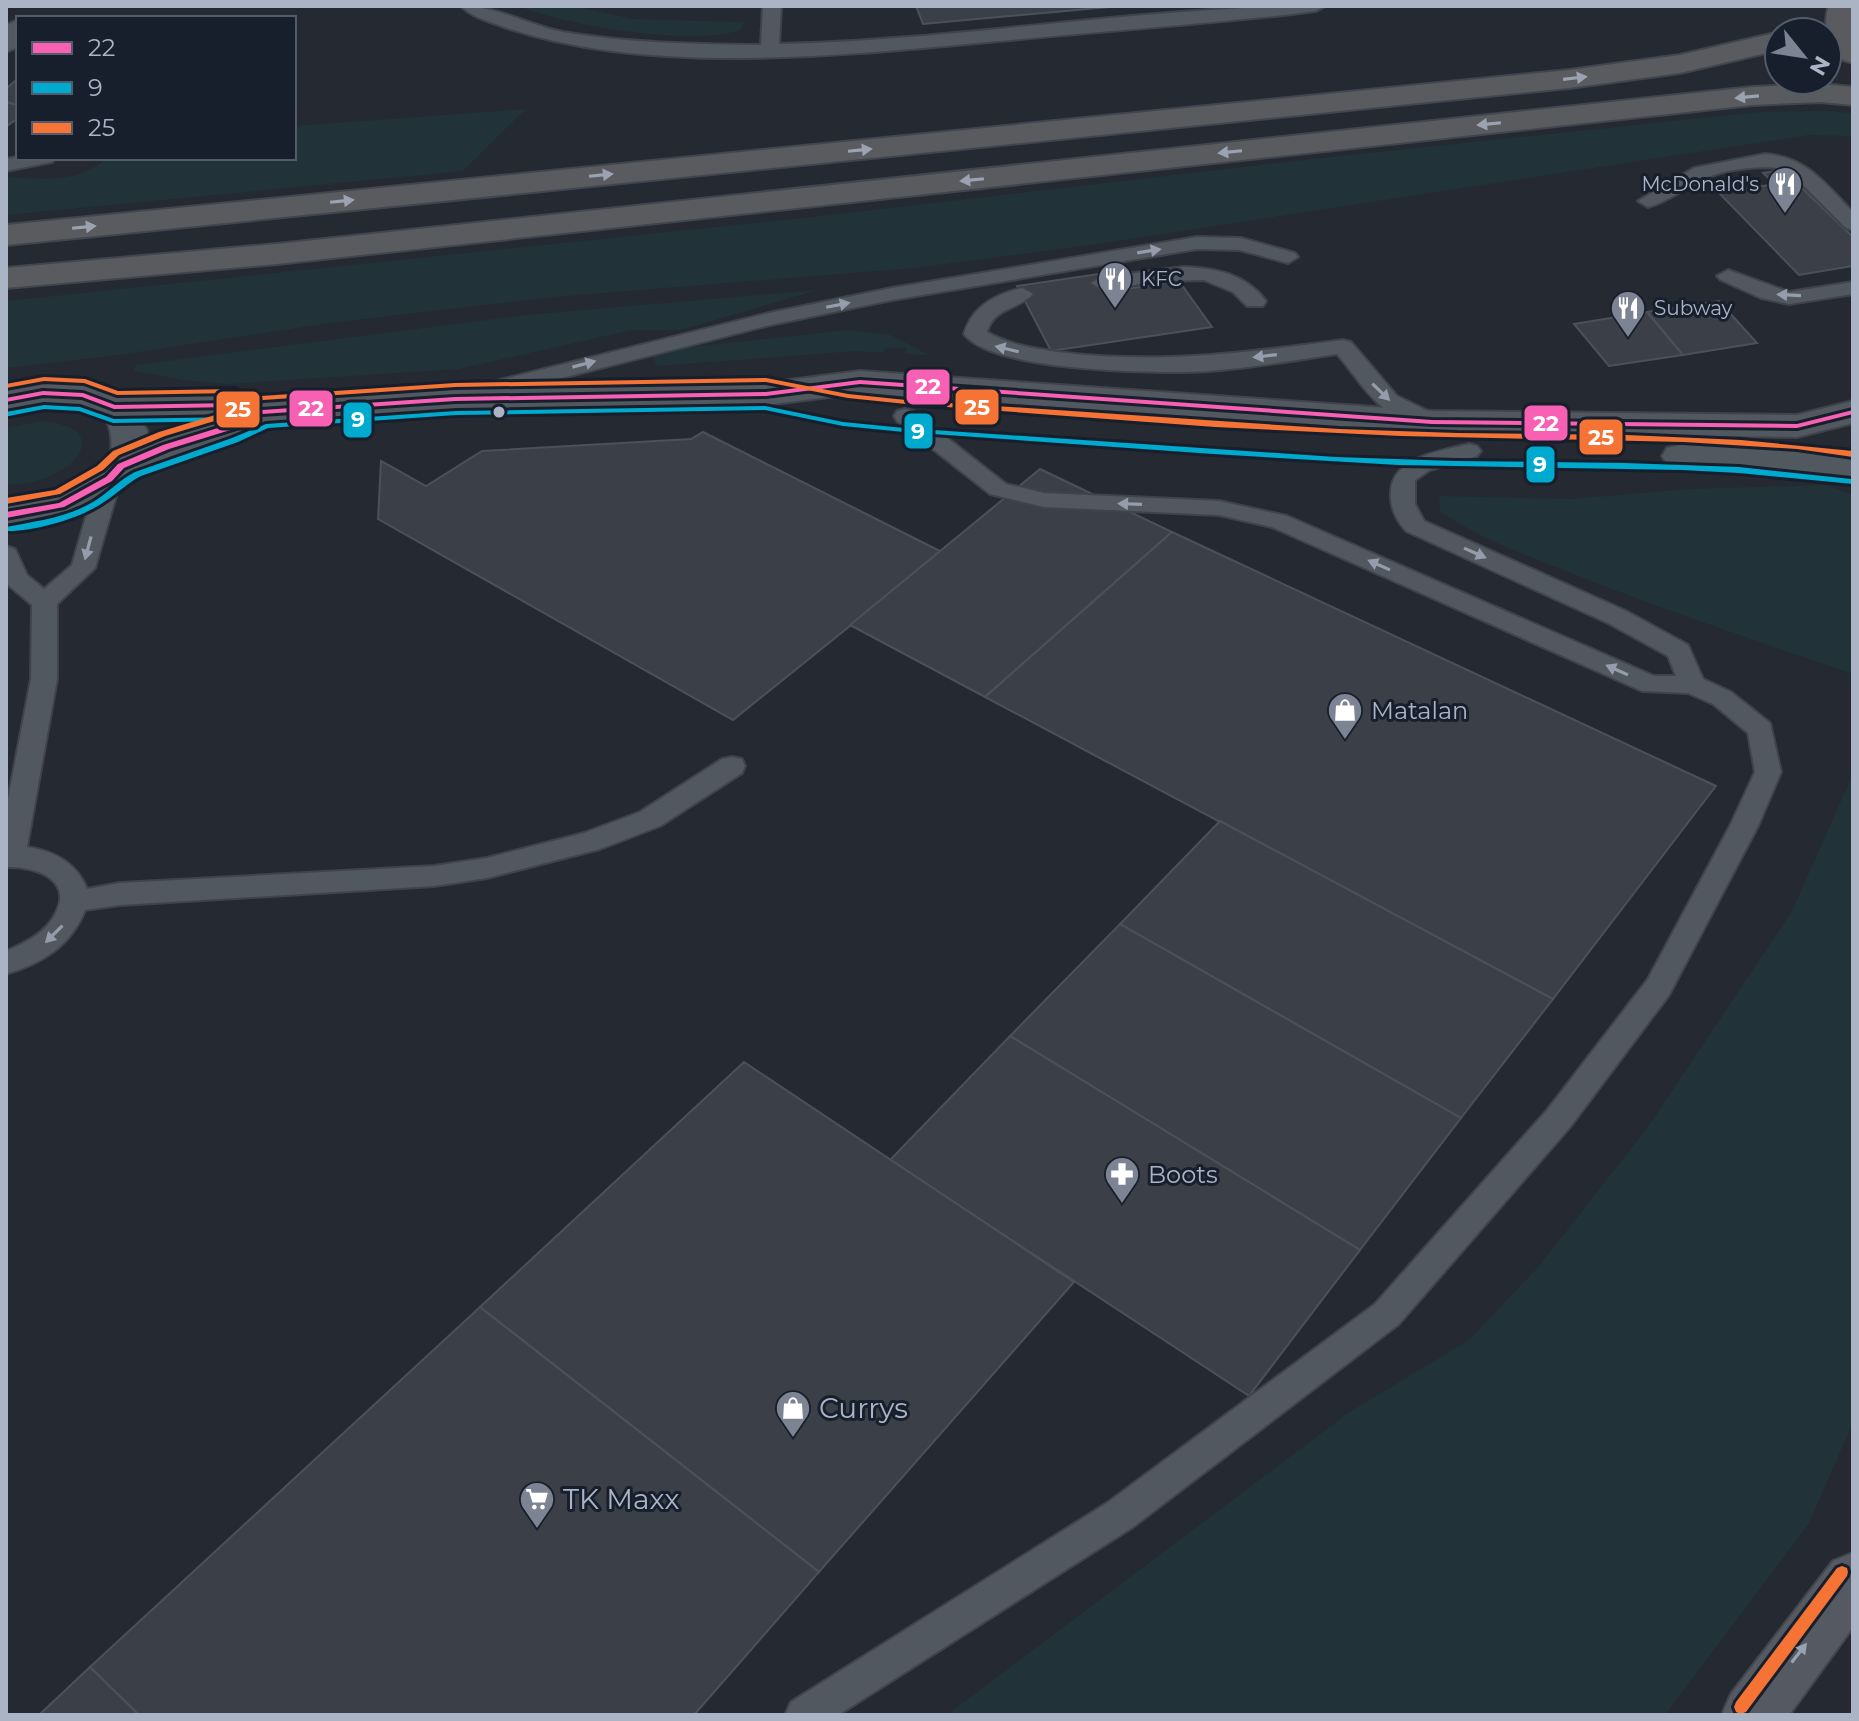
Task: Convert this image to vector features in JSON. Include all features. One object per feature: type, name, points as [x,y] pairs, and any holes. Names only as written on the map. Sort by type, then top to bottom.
[{"type":"highway","points":[[6,235],[1555,81],[1680,64],[1763,45]]},
{"type":"highway","points":[[6,278],[277,254],[1752,96],[1820,93],[1853,96]]},
{"type":"main road","points":[[1752,1715],[1853,1580]]},
{"type":"street","points":[[6,400],[43,393],[83,395],[114,407],[233,405],[262,412],[455,399],[766,394],[860,382],[1432,422],[1797,426],[1853,412]]},
{"type":"street","points":[[766,394],[846,410],[905,416],[1469,451],[1719,456],[1814,462],[1853,468]]},
{"type":"street","points":[[114,407],[129,423],[132,444],[115,473]]},
{"type":"street","points":[[6,515],[61,505],[166,447],[233,427],[262,412]]},
{"type":"lane","points":[[470,6],[522,27],[585,42],[644,48],[770,50],[892,47],[1316,6]]},
{"type":"lane","points":[[770,50],[772,6]]},
{"type":"lane","points":[[6,165],[34,160]]},
{"type":"lane","points":[[1648,201],[1701,172],[1765,160],[1781,161],[1796,167],[1853,224]]},
{"type":"lane","points":[[1673,205],[1720,183],[1720,170]]},
{"type":"lane","points":[[455,399],[754,322],[892,294],[1197,243],[1241,244],[1288,257]]},
{"type":"lane","points":[[1102,283],[1205,273],[1246,290],[1255,301]]},
{"type":"lane","points":[[1728,276],[1789,298],[1853,288]]},
{"type":"lane","points":[[1022,294],[996,303],[977,323],[975,334],[986,344],[1010,351],[1070,359],[1169,365],[1212,364],[1343,347],[1389,401],[1432,422]]},
{"type":"lane","points":[[804,1715],[1120,1515],[1387,1314],[1559,1118],[1659,987],[1744,826],[1768,772],[1761,729],[1722,698],[1692,684],[1651,685],[1279,521],[1219,508],[1044,500],[998,489],[905,416]]},
{"type":"lane","points":[[1469,451],[1422,465],[1404,477],[1403,508],[1406,518],[1415,526],[1617,617],[1679,651],[1692,684]]},
{"type":"lane","points":[[6,963],[30,954],[52,939],[68,920],[75,901],[72,883],[61,868],[41,859],[9,857],[44,679],[45,602],[83,568],[115,473]]},
{"type":"lane","points":[[6,554],[16,579],[45,602]]},
{"type":"lane","points":[[75,901],[133,893],[434,876],[487,868],[590,842],[650,819],[732,766]]},
{"type":"shaded area","points":[[518,6],[573,6],[633,19],[744,22],[740,30],[719,35],[662,35],[565,20]]},
{"type":"shaded area","points":[[526,109],[463,171],[6,215],[6,177],[46,179],[72,176],[104,160],[296,160],[296,126]]},
{"type":"shaded area","points":[[1760,112],[1853,113],[1853,136],[1809,135],[1090,245],[914,268],[553,297],[329,323],[119,355],[6,368],[6,301],[822,216],[1331,157]]},
{"type":"shaded area","points":[[818,290],[681,330],[632,330],[459,369],[229,384],[134,371],[136,365],[526,315]]},
{"type":"shaded area","points":[[848,330],[891,335],[929,355],[905,354],[906,348],[885,348],[884,353],[857,351],[657,366],[652,356],[691,347]]},
{"type":"shaded area","points":[[43,421],[68,427],[80,436],[82,447],[76,458],[46,478],[6,484],[6,428]]},
{"type":"shaded area","points":[[1825,485],[1853,495],[1853,674],[1637,598],[1501,545],[1440,511],[1439,496],[1571,499],[1689,489]]},
{"type":"shaded area","points":[[1853,774],[1853,1423],[1808,1525],[1665,1715],[947,1715],[1348,1413],[1469,1340],[1539,1266],[1648,1127],[1791,913]]},
{"type":"building","points":[[916,6],[1121,6],[923,24]]},
{"type":"building","points":[[16,80],[16,104],[6,102],[6,89]]},
{"type":"building","points":[[6,102],[16,104],[16,119],[7,126]]},
{"type":"building","name":"McDonald's","points":[[1783,170],[1853,237],[1853,266],[1799,275],[1719,193],[1775,184],[1763,173]]},
{"type":"building","name":"KFC","points":[[1098,274],[1107,292],[1179,281],[1212,327],[1051,351],[1017,286]]},
{"type":"building","points":[[1719,301],[1757,343],[1683,355],[1647,312]]},
{"type":"building","name":"Subway","points":[[1647,312],[1683,355],[1609,366],[1574,324]]},
{"type":"building","points":[[703,432],[942,552],[733,720],[378,519],[381,461],[426,486],[482,451],[691,439]]},
{"type":"building","points":[[1040,469],[1172,532],[985,697],[850,625]]},
{"type":"building","name":"Matalan","points":[[1172,532],[1716,786],[1553,999],[985,697]]},
{"type":"building","points":[[1220,821],[1553,999],[1461,1118],[1120,924]]},
{"type":"building","points":[[1120,924],[1461,1118],[1360,1250],[1010,1036]]},
{"type":"building","name":"Boots","points":[[1010,1036],[1360,1250],[1249,1396],[890,1160]]},
{"type":"building","name":"Currys","points":[[744,1062],[1074,1282],[819,1572],[480,1307]]},
{"type":"building","points":[[480,1307],[819,1572],[694,1715],[139,1715],[90,1667]]},
{"type":"building","points":[[90,1667],[139,1715],[39,1715]]},
{"type":"transit line","name":"25","points":[[6,386],[44,379],[85,381],[117,393],[234,391]]},
{"type":"transit line","name":"25","points":[[6,501],[57,492],[100,468],[116,453],[162,434],[228,414],[261,398],[455,385],[766,380],[848,396],[906,402],[1215,424],[1457,436],[1684,439],[1853,454]]},
{"type":"transit line","name":"22","points":[[6,400],[43,393],[83,395],[114,407],[233,405],[262,412],[455,399],[766,394],[860,382],[1432,422],[1797,426],[1853,412]]},
{"type":"transit line","name":"9","points":[[9,414],[44,407],[80,409],[113,421],[236,419]]},
{"type":"transit line","name":"9","points":[[9,529],[77,513],[98,503],[138,474],[266,426],[456,413],[765,408],[843,424],[1151,448],[1398,462],[1682,467],[1851,482]]},
{"type":"transit line","name":"22","points":[[6,515],[61,505],[109,479],[121,466],[166,447],[237,425]]},
{"type":"transit line","name":"25","points":[[1741,1707],[1842,1572]]},
{"type":"place","name":"McDonald's","points":[[1785,215]]},
{"type":"place","name":"KFC","points":[[1115,310]]},
{"type":"place","name":"Subway","points":[[1628,339]]},
{"type":"place","name":"Matalan","points":[[1345,741]]},
{"type":"place","name":"Boots","points":[[1122,1205]]},
{"type":"place","name":"Currys","points":[[793,1439]]},
{"type":"place","name":"TK Maxx","points":[[537,1530]]}]
